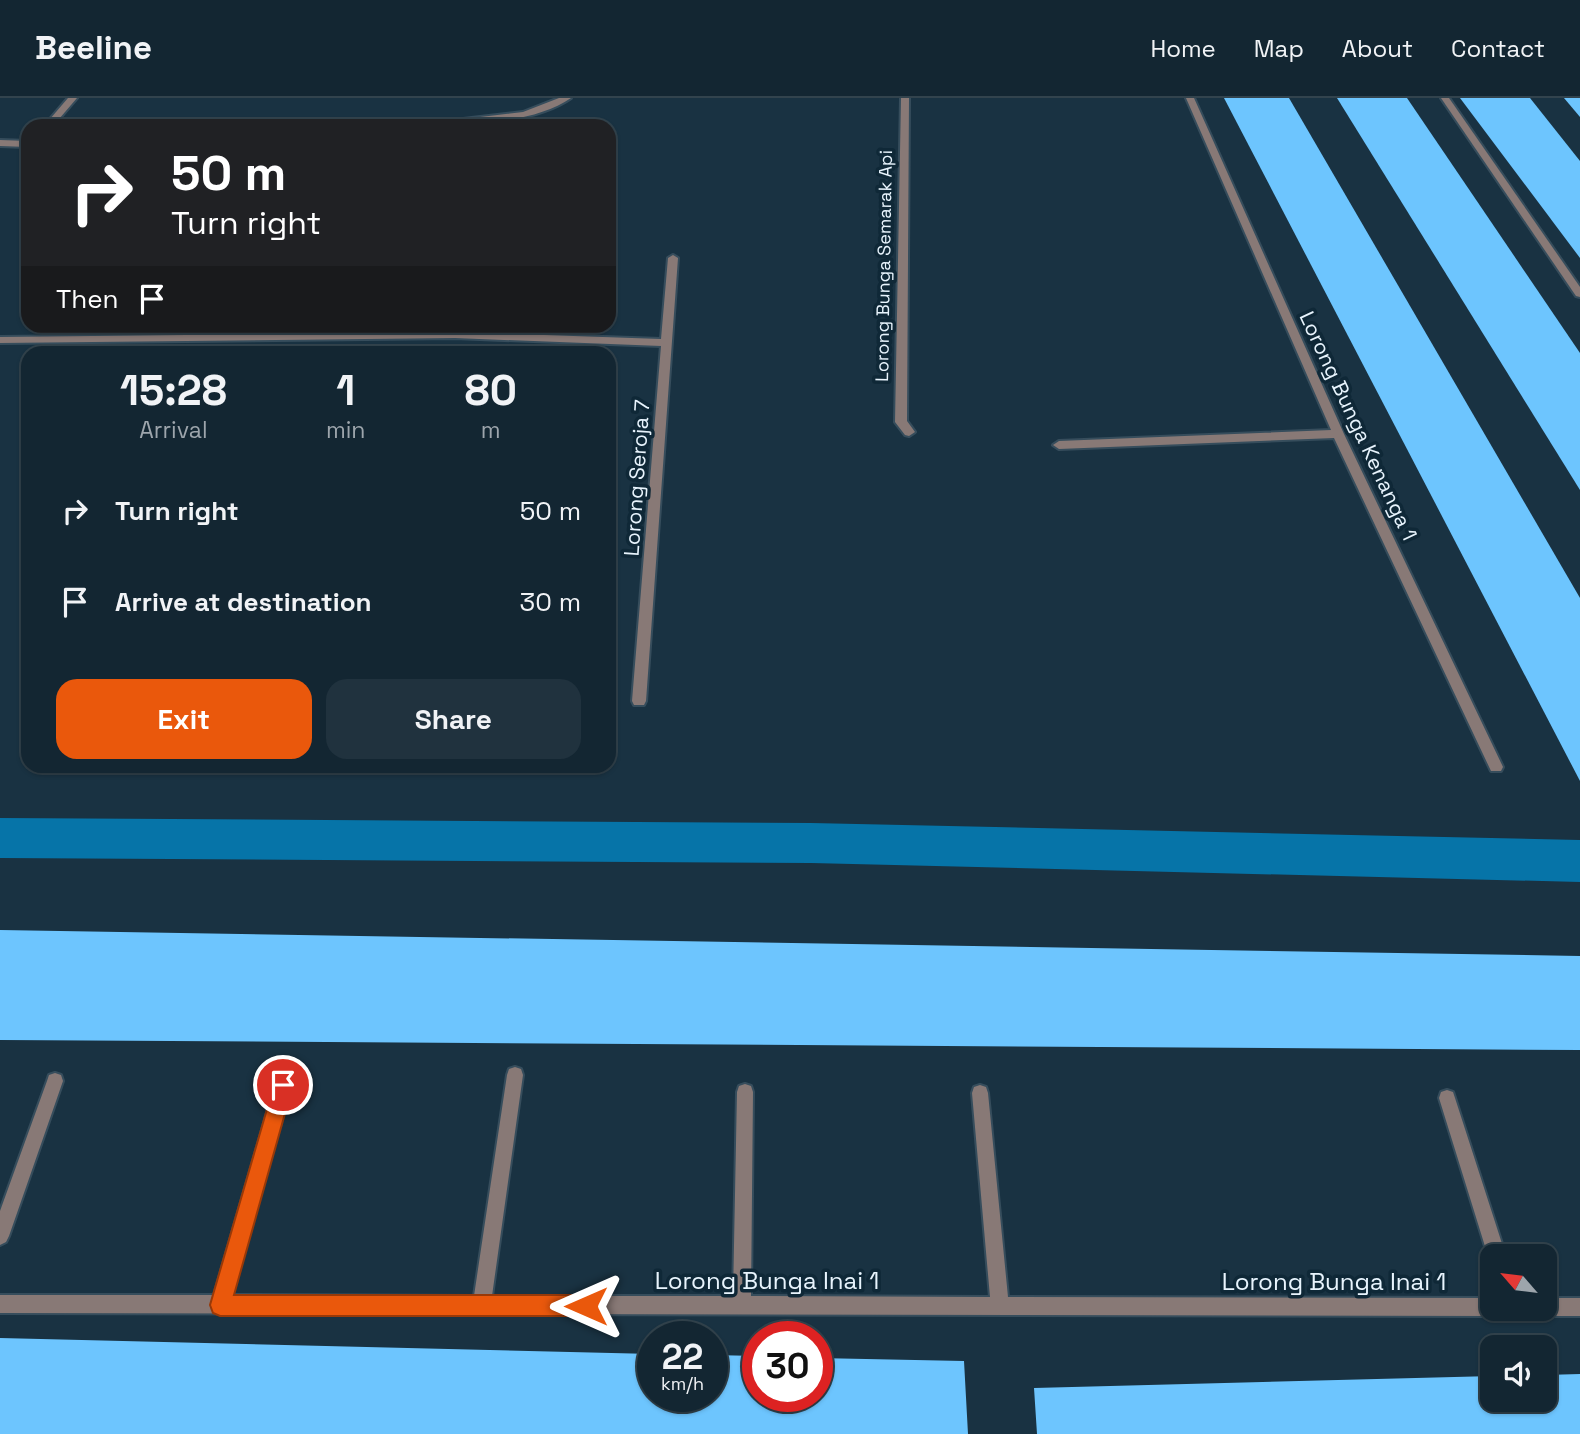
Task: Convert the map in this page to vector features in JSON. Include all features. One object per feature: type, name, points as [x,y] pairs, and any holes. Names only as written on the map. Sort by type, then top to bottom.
[{"type":"street","points":[[54,119],[73,98]]},
{"type":"street","points":[[485,119],[525,114],[567,98]]},
{"type":"street","name":"Lorong Bunga Semarak Api","points":[[905,98],[901,422],[909,432]]},
{"type":"street","name":"Lorong Bunga Kenanga 1","points":[[1190,98],[1338,434],[1496,767]]},
{"type":"street","points":[[1444,98],[1580,294]]},
{"type":"street","points":[[0,143],[21,144]]},
{"type":"street","name":"Lorong Seroja 7","points":[[639,701],[673,258]]},
{"type":"street","points":[[55,338],[58,333]]},
{"type":"street","points":[[0,340],[455,335],[666,343]]},
{"type":"street","points":[[253,346],[256,337]]},
{"type":"street","points":[[1059,445],[1338,434]]},
{"type":"street","points":[[482,1305],[515,1075]]},
{"type":"street","points":[[0,1236],[55,1082]]},
{"type":"street","points":[[220,1305],[283,1085]]},
{"type":"street","points":[[742,1306],[745,1092]]},
{"type":"street","points":[[980,1093],[1000,1307]]},
{"type":"street","points":[[1447,1098],[1493,1244]]},
{"type":"street","name":"Lorong Bunga Inai 1","points":[[0,1304],[1480,1307]]},
{"type":"street","points":[[1558,1307],[1580,1307]]},
{"type":"building","points":[[1224,98],[1289,98],[1580,598],[1580,781]]},
{"type":"building","points":[[1337,98],[1407,98],[1580,353],[1580,490]]},
{"type":"building","points":[[1460,98],[1530,98],[1580,161],[1580,258]]},
{"type":"building","points":[[1564,98],[1580,98],[1580,117]]},
{"type":"building","points":[[0,930],[1580,956],[1580,1050],[0,1040]]},
{"type":"building","points":[[0,1338],[637,1354],[637,1412],[728,1412],[728,1355],[742,1356],[742,1412],[833,1412],[833,1358],[964,1361],[968,1434],[0,1434]]},
{"type":"building","points":[[1580,1374],[1580,1434],[1037,1434],[1034,1388],[1480,1376],[1480,1412],[1557,1412],[1557,1375]]},
{"type":"waterway","points":[[0,838],[811,843],[1580,861]]},
{"type":"route","points":[[283,1085],[220,1305],[586,1306]]}]
